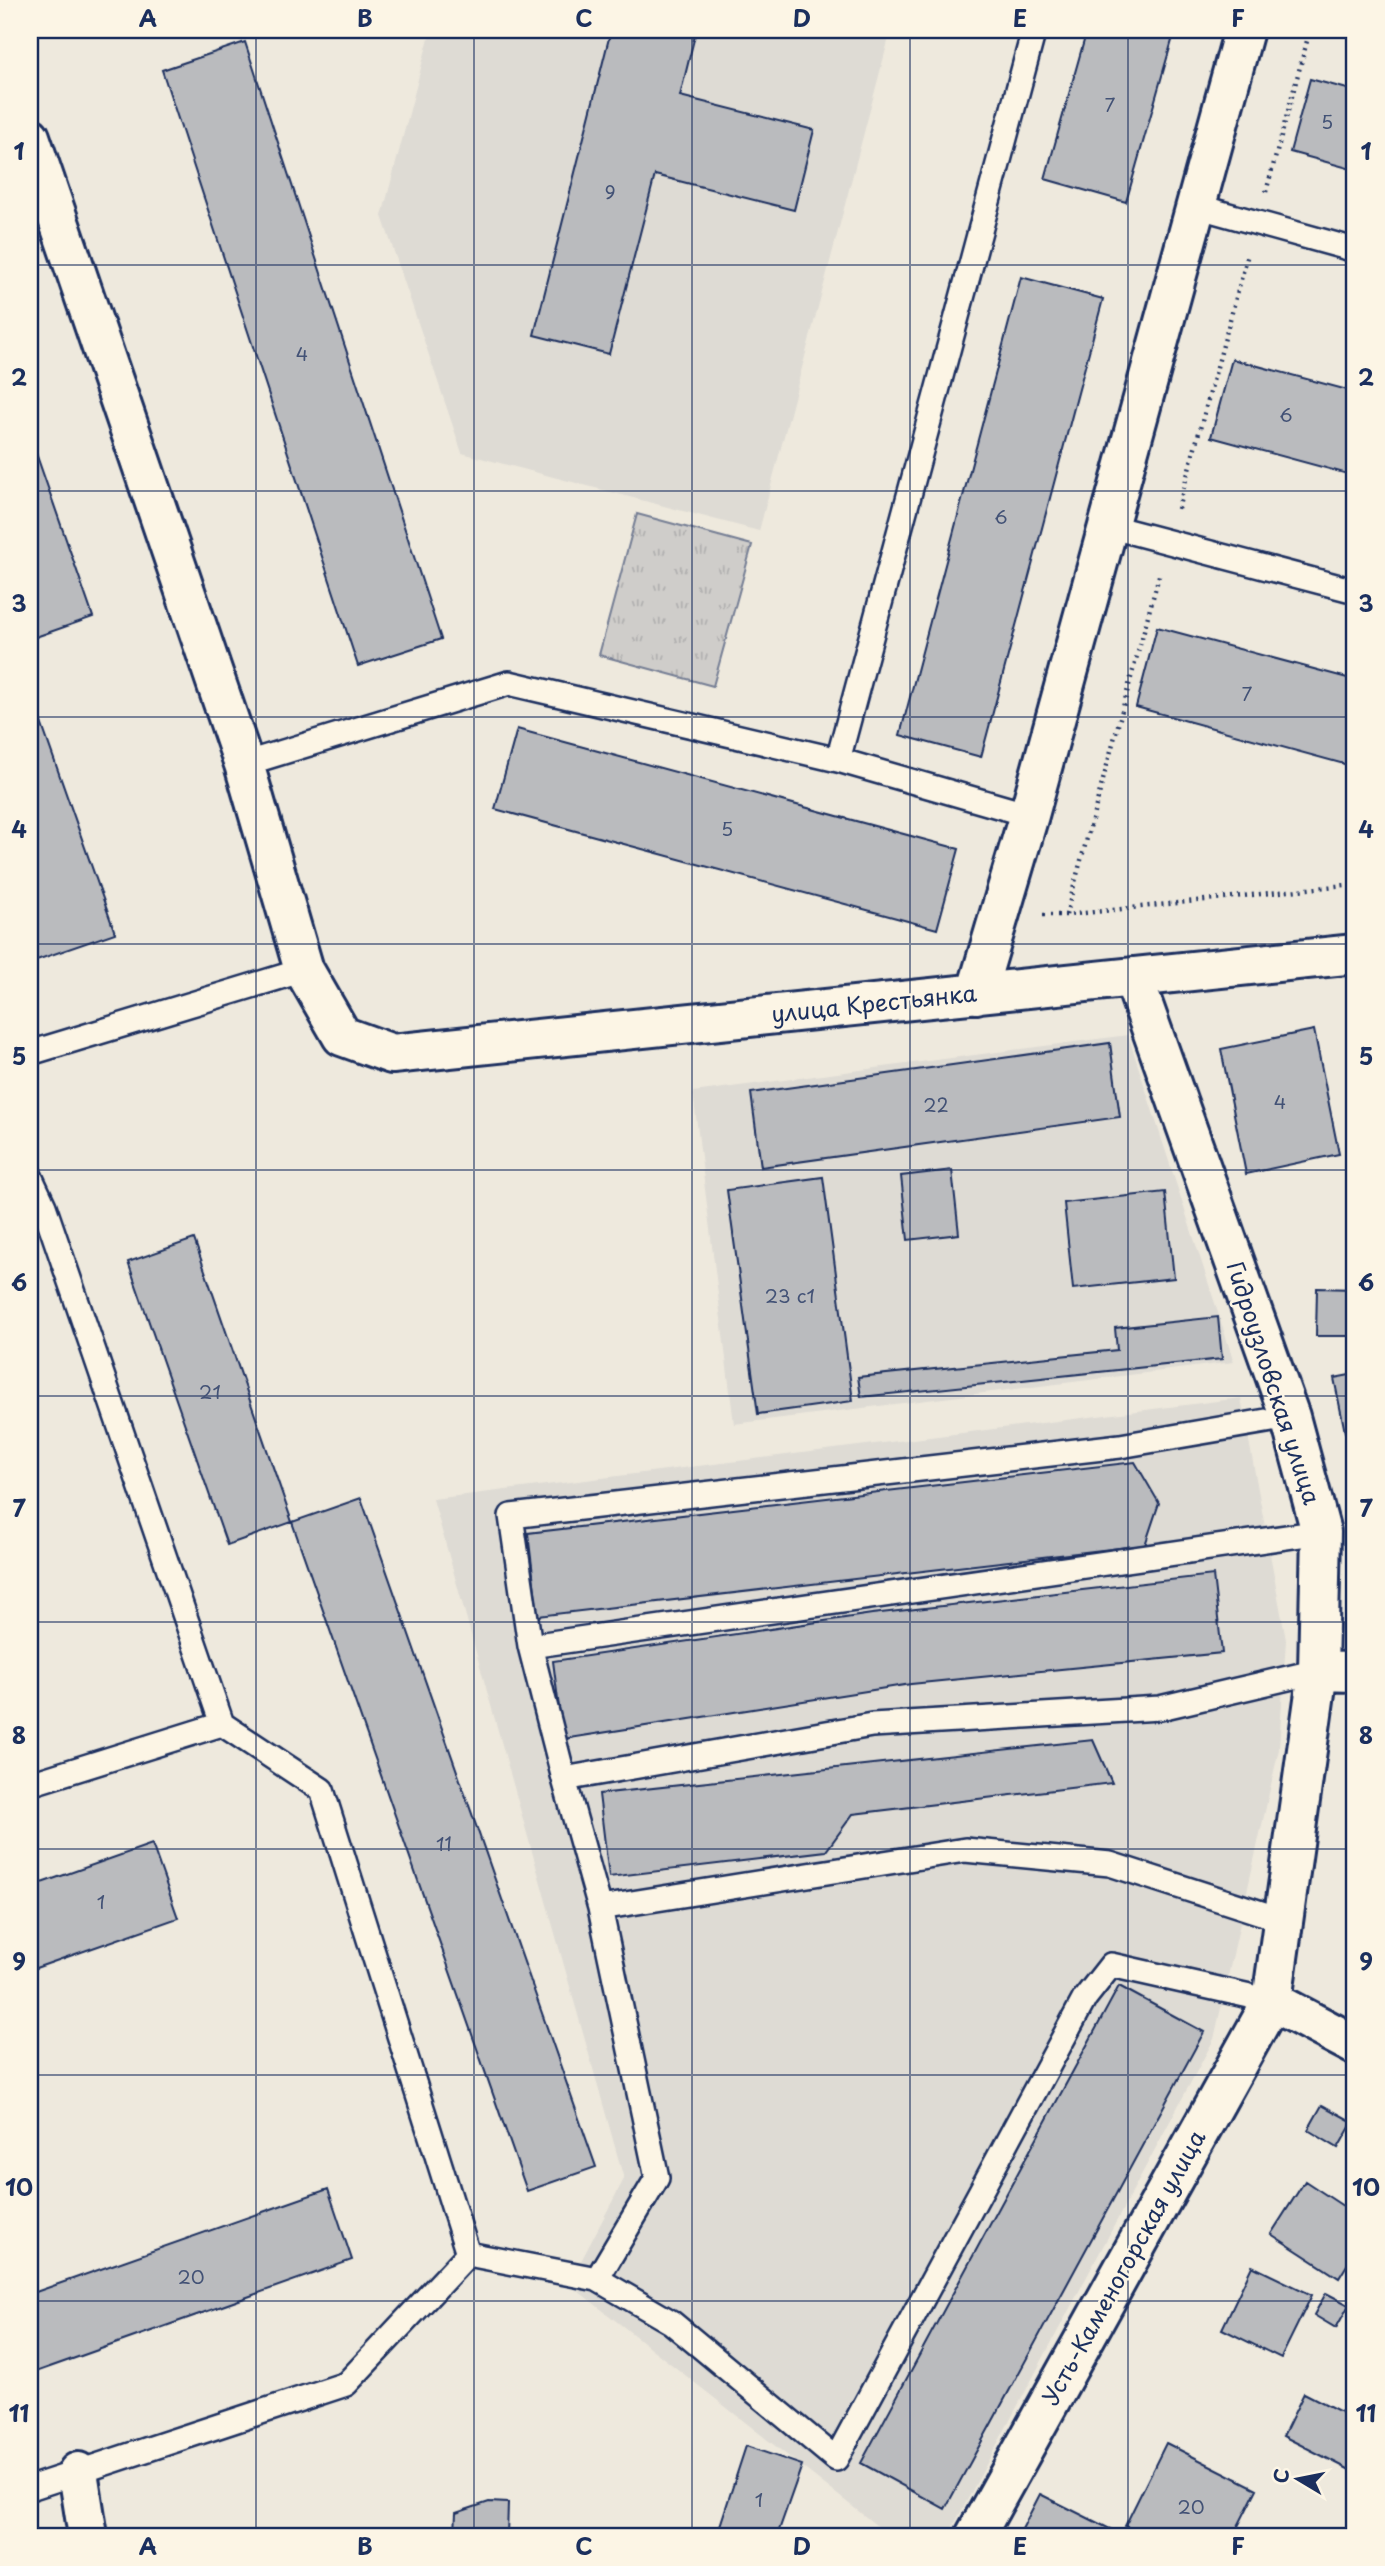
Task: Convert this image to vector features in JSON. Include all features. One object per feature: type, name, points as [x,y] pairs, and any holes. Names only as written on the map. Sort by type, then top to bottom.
[{"type":"street","points":[[976,994],[1001,916],[1244,30]]},
{"type":"street","points":[[30,137],[244,764],[304,970]]},
{"type":"street","name":"улица Крестьянка","points":[[304,970],[342,1036],[392,1054],[1355,954]]},
{"type":"street","name":"Гидроузловская улица","points":[[1133,977],[1290,1417],[1321,1532],[1318,1671],[1272,2001]]},
{"type":"street","points":[[1318,1671],[1355,1672]]},
{"type":"street","points":[[1272,2001],[1355,2045]]},
{"type":"street","name":"Усть-Каменогорская улица","points":[[975,2536],[1272,2001]]},
{"type":"street","points":[[78,2472],[88,2536]]},
{"type":"lane","points":[[838,760],[1034,30]]},
{"type":"lane","points":[[1196,206],[1355,250]]},
{"type":"lane","points":[[1108,526],[1355,591]]},
{"type":"lane","points":[[244,764],[509,683],[838,760],[1029,815]]},
{"type":"lane","points":[[30,1053],[304,970]]},
{"type":"lane","points":[[30,1176],[37,1209],[222,1724],[322,1790],[468,2255]]},
{"type":"lane","points":[[597,2279],[657,2178],[600,1908],[530,1646],[511,1516],[1120,1446],[1290,1417]]},
{"type":"lane","points":[[530,1646],[1321,1532]]},
{"type":"lane","points":[[564,1779],[872,1725],[1160,1708],[1318,1671]]},
{"type":"lane","points":[[30,1784],[222,1724]]},
{"type":"lane","points":[[600,1908],[965,1850],[1110,1864],[1283,1920]]},
{"type":"lane","points":[[468,2255],[597,2279],[671,2322],[836,2459],[1085,1998],[1111,1965],[1158,1973],[1272,2001]]},
{"type":"lane","points":[[30,2487],[346,2384],[468,2255]]},
{"type":"path","points":[[1066,915],[1310,30]]},
{"type":"path","points":[[1001,916],[1066,915],[1355,884]]},
{"type":"shaded area","points":[[431,30],[891,30],[759,531],[462,453],[382,216]]},
{"type":"shaded area","points":[[1128,1035],[1234,1362],[734,1424],[693,1092]]},
{"type":"shaded area","points":[[1241,1398],[1286,1640],[1279,1749],[1214,2039],[948,2536],[890,2536],[569,2284],[624,2179],[433,1499]]},
{"type":"green space","points":[[637,514],[752,545],[713,686],[599,655]]},
{"type":"building","points":[[611,30],[696,31],[680,96],[814,130],[794,210],[655,175],[609,354],[534,335]]},
{"type":"building","points":[[1087,30],[1175,30],[1126,202],[1045,179]]},
{"type":"building","points":[[245,42],[441,639],[358,666],[162,70]]},
{"type":"building","points":[[1310,79],[1355,91],[1355,170],[1290,152]]},
{"type":"building","points":[[1021,277],[1103,299],[981,757],[900,735]]},
{"type":"building","points":[[1232,359],[1355,392],[1355,476],[1211,437]]},
{"type":"building","points":[[30,436],[93,617],[30,639]]},
{"type":"building","points":[[1157,627],[1355,680],[1355,767],[1136,707]]},
{"type":"building","points":[[30,691],[115,933],[31,962],[30,958]]},
{"type":"building","points":[[517,729],[959,849],[937,929],[495,809]]},
{"type":"building","points":[[1314,1030],[1339,1154],[1246,1174],[1221,1049]]},
{"type":"building","points":[[1110,1043],[1120,1117],[761,1167],[751,1093]]},
{"type":"building","points":[[952,1170],[959,1234],[908,1240],[901,1176]]},
{"type":"building","points":[[823,1177],[853,1401],[758,1414],[727,1190]]},
{"type":"building","points":[[1165,1192],[1174,1278],[1073,1289],[1064,1203]]},
{"type":"building","points":[[194,1239],[292,1522],[227,1545],[128,1262]]},
{"type":"building","points":[[1317,1288],[1355,1289],[1355,1336],[1316,1336]]},
{"type":"building","points":[[1218,1317],[1222,1359],[861,1397],[858,1377],[1117,1350],[1115,1328]]},
{"type":"building","points":[[1355,1374],[1355,1430],[1345,1432],[1334,1378]]},
{"type":"building","points":[[1135,1462],[1159,1503],[1145,1545],[538,1616],[528,1533]]},
{"type":"building","points":[[361,1498],[596,2167],[527,2191],[292,1522]]},
{"type":"building","points":[[1213,1575],[1222,1653],[911,1684],[563,1739],[553,1661],[872,1614]]},
{"type":"building","points":[[1093,1740],[1112,1783],[853,1814],[826,1851],[609,1877],[599,1794]]},
{"type":"building","points":[[152,1844],[178,1918],[30,1970],[30,1887]]},
{"type":"building","points":[[1119,1986],[1204,2032],[945,2509],[861,2463]]},
{"type":"building","points":[[1322,2105],[1353,2122],[1338,2148],[1308,2130]]},
{"type":"building","points":[[1305,2181],[1355,2214],[1355,2252],[1339,2278],[1271,2234]]},
{"type":"building","points":[[328,2189],[352,2260],[30,2374],[30,2294]]},
{"type":"building","points":[[1252,2266],[1312,2295],[1281,2358],[1222,2329]]},
{"type":"building","points":[[1326,2293],[1349,2305],[1336,2328],[1314,2315]]},
{"type":"building","points":[[1304,2393],[1355,2419],[1355,2463],[1352,2471],[1283,2436]]},
{"type":"building","points":[[1166,2443],[1257,2489],[1233,2536],[1146,2536],[1125,2526]]},
{"type":"building","points":[[746,2446],[802,2465],[777,2536],[717,2535]]},
{"type":"building","points":[[1040,2494],[1120,2534],[1119,2536],[1027,2536],[1020,2533]]},
{"type":"building","points":[[489,2502],[508,2503],[507,2536],[442,2536],[442,2532],[455,2533],[456,2513]]}]
